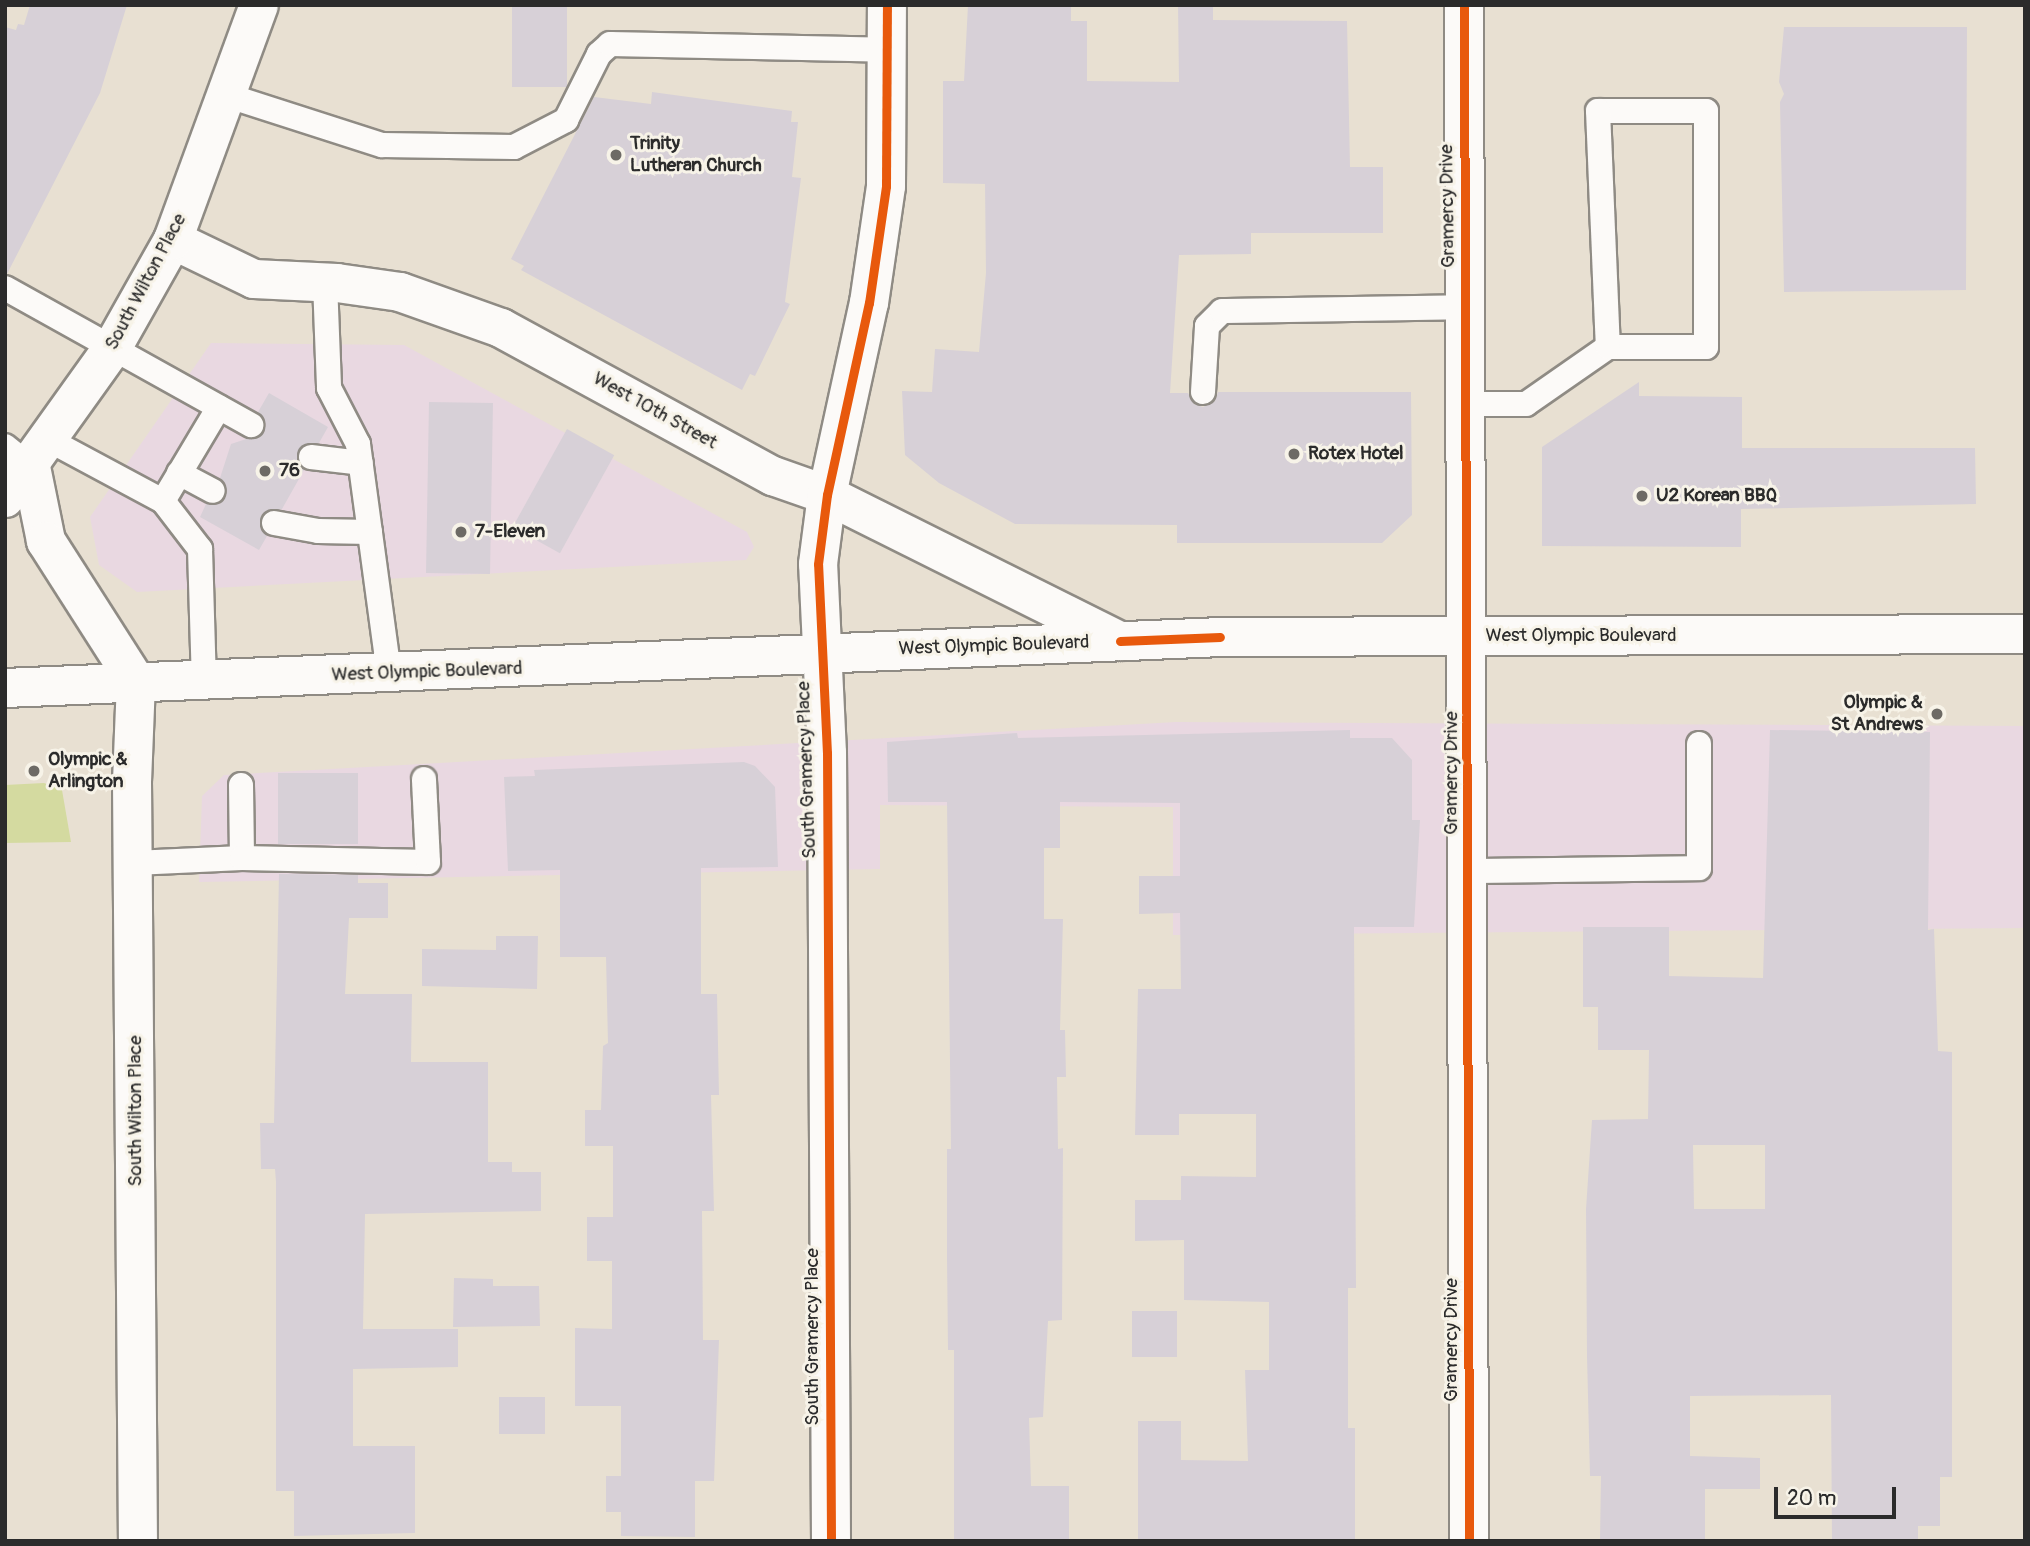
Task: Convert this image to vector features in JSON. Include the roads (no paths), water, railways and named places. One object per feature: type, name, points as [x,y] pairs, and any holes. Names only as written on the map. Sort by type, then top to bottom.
[{"type":"street","name":"South Wilton Place","points":[[5,498],[28,451],[111,350],[173,240],[229,96],[259,5]]},
{"type":"street","name":"South Gramercy Place","points":[[831,1541],[828,766],[818,564],[827,495],[869,303],[886,186],[887,5]]},
{"type":"street","name":"Gramercy Drive","points":[[1464,5],[1469,637],[1469,1541]]},
{"type":"street","name":"West 10th Street","points":[[173,240],[254,279],[325,282],[400,292],[501,328],[773,476],[827,495],[1120,641]]},
{"type":"street","points":[[28,451],[47,541],[136,682]]},
{"type":"street","name":"West Olympic Boulevard","points":[[5,688],[389,674],[1120,641],[2025,634]]},
{"type":"street","name":"South Wilton Place","points":[[136,682],[134,863],[138,1541]]},
{"type":"lane","points":[[229,96],[382,145],[514,148],[566,120],[599,54],[610,44],[887,50]]},
{"type":"lane","points":[[1467,404],[1526,404],[1608,347],[1706,347],[1706,111],[1598,111],[1608,347]]},
{"type":"lane","points":[[325,282],[329,388],[358,444],[389,674]]},
{"type":"lane","points":[[5,288],[111,350],[251,425]]},
{"type":"lane","points":[[1203,392],[1207,326],[1222,311],[1466,307]]},
{"type":"lane","points":[[163,501],[219,407]]},
{"type":"lane","points":[[28,451],[163,501],[200,549],[204,680]]},
{"type":"lane","points":[[311,457],[360,463]]},
{"type":"lane","points":[[179,473],[213,491]]},
{"type":"lane","points":[[274,523],[318,531],[370,532]]},
{"type":"lane","points":[[1469,871],[1699,868],[1699,744]]},
{"type":"lane","points":[[134,863],[242,859],[428,862],[424,779]]},
{"type":"lane","points":[[241,785],[242,859]]},
{"type":"place","name":"Trinity Lutheran Church","points":[[616,155]]},
{"type":"place","name":"Rotex Hotel","points":[[1294,454]]},
{"type":"place","name":"76","points":[[265,471]]},
{"type":"place","name":"U2 Korean BBQ","points":[[1642,496]]},
{"type":"place","name":"7-Eleven","points":[[461,532]]},
{"type":"place","name":"Olympic & St Andrews","points":[[1937,714]]},
{"type":"place","name":"Olympic & Arlington","points":[[34,771]]}]
